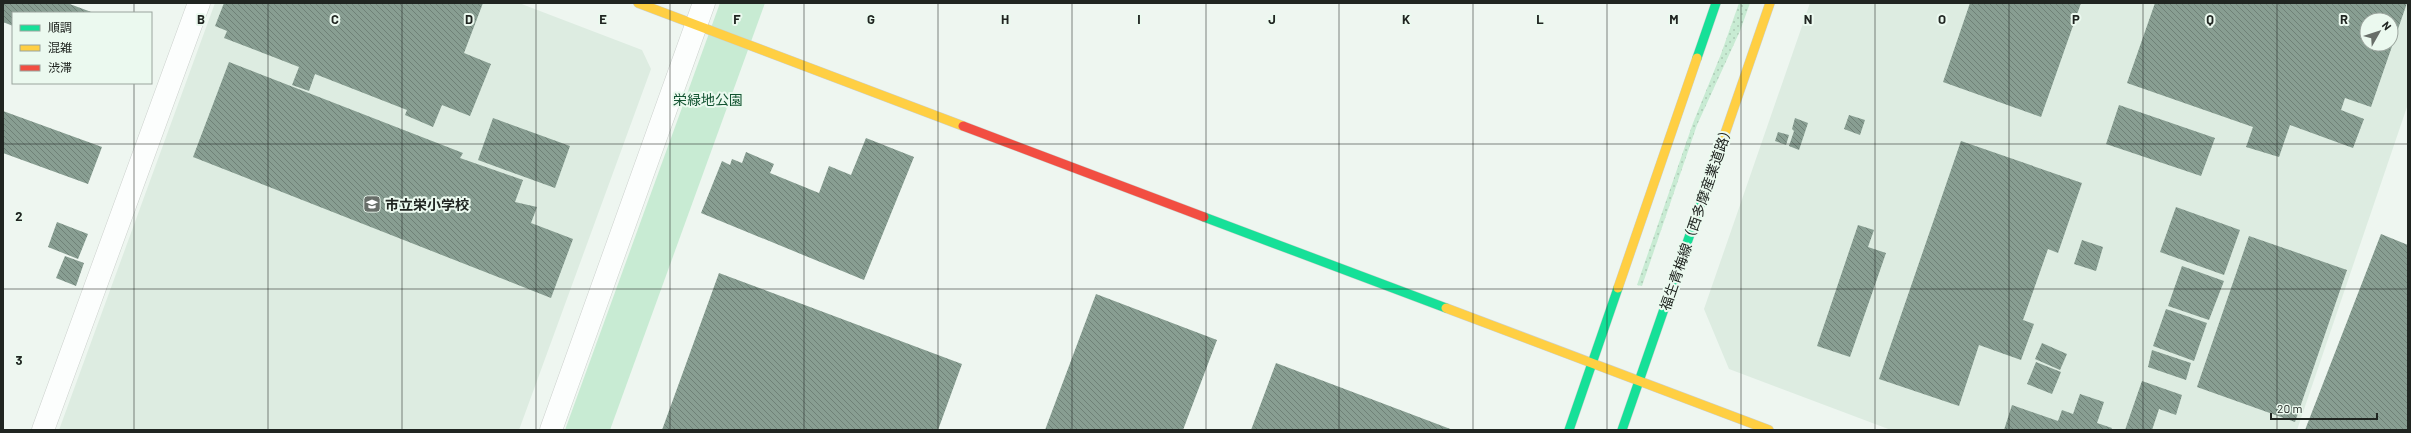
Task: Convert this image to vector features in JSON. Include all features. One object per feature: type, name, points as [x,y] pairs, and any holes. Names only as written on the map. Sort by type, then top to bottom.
[{"type":"street","points":[[43,430],[199,3]]},
{"type":"street","points":[[638,3],[1769,430]]},
{"type":"street","points":[[551,430],[704,3]]},
{"type":"street","points":[[1569,430],[1716,3]]},
{"type":"street","name":"福生青梅線（西多摩産業道路）","points":[[1622,430],[1770,3]]},
{"type":"shaded area","name":"市立栄小学校","points":[[215,3],[519,3],[642,50],[651,69],[519,430],[59,430]]},
{"type":"shaded area","points":[[1810,3],[2408,3],[2408,104],[2297,430],[1891,430],[1729,369],[1704,309]]},
{"type":"green space","name":"栄緑地公園","points":[[720,3],[765,3],[610,430],[565,430]]},
{"type":"green space","points":[[1739,3],[1750,3],[1740,31],[1697,125],[1642,286],[1637,285],[1693,123],[1721,54]]},
{"type":"building","points":[[3,3],[67,3],[91,12],[12,12],[12,26],[3,22]]},
{"type":"building","points":[[224,3],[483,3],[464,53],[491,64],[470,116],[442,105],[433,127],[405,115],[407,110],[315,74],[309,91],[292,85],[299,67],[224,38],[227,31],[215,26]]},
{"type":"building","points":[[1970,3],[2081,3],[2041,117],[1943,82]]},
{"type":"building","points":[[2155,3],[2407,3],[2399,26],[2399,12],[2359,12],[2359,52],[2390,52],[2371,107],[2345,98],[2341,110],[2364,119],[2353,148],[2290,125],[2279,157],[2246,147],[2253,127],[2127,83]]},
{"type":"building","points":[[229,62],[463,153],[460,158],[523,180],[515,202],[537,207],[531,223],[573,239],[551,298],[193,157]]},
{"type":"building","points":[[2119,105],[2215,138],[2201,176],[2106,144]]},
{"type":"building","points":[[3,111],[102,147],[88,184],[3,153]]},
{"type":"building","points":[[1849,115],[1865,120],[1860,135],[1844,129]]},
{"type":"building","points":[[493,118],[570,146],[555,188],[478,160]]},
{"type":"building","points":[[1795,118],[1808,123],[1799,150],[1789,146],[1794,131],[1792,129]]},
{"type":"building","points":[[1778,132],[1789,135],[1786,145],[1775,141]]},
{"type":"building","points":[[866,138],[914,157],[864,280],[701,213],[722,161],[730,165],[732,159],[742,163],[746,152],[774,164],[770,173],[819,193],[829,166],[851,175]]},
{"type":"building","points":[[1961,141],[2082,183],[2058,253],[2048,249],[2023,320],[2034,324],[2021,360],[1979,345],[1959,406],[1879,379]]},
{"type":"building","points":[[2176,207],[2240,230],[2224,275],[2160,252]]},
{"type":"building","points":[[57,222],[88,234],[78,259],[48,247]]},
{"type":"building","points":[[1858,225],[1874,230],[1868,247],[1886,253],[1850,357],[1817,346]]},
{"type":"building","points":[[2381,234],[2408,245],[2408,430],[2305,430]]},
{"type":"building","points":[[2249,236],[2347,270],[2295,422],[2197,387]]},
{"type":"building","points":[[2082,240],[2103,247],[2096,271],[2074,264]]},
{"type":"building","points":[[65,256],[84,263],[76,286],[56,278]]},
{"type":"building","points":[[2182,266],[2224,281],[2209,320],[2168,306]]},
{"type":"building","points":[[719,273],[962,364],[938,430],[662,430]]},
{"type":"building","points":[[1096,294],[1217,340],[1183,430],[1045,430]]},
{"type":"building","points":[[2166,309],[2207,323],[2194,361],[2153,346]]},
{"type":"building","points":[[2042,343],[2067,354],[2060,370],[2035,359]]},
{"type":"building","points":[[2152,350],[2191,363],[2186,380],[2148,367]]},
{"type":"building","points":[[2036,362],[2061,372],[2052,394],[2027,384]]},
{"type":"building","points":[[1276,363],[1453,430],[1251,430]]},
{"type":"building","points":[[2142,381],[2182,395],[2176,415],[2159,409],[2152,430],[2125,430]]},
{"type":"building","points":[[2080,394],[2104,402],[2097,423],[2112,428],[2111,430],[2004,430],[2012,405],[2058,421],[2062,410],[2073,414]]},
{"type":"traffic: fast","points":[[1697,58],[1716,3]]},
{"type":"traffic: fast","points":[[1622,430],[1720,148]]},
{"type":"traffic: fast","points":[[1204,217],[1446,308]]},
{"type":"traffic: fast","points":[[1569,430],[1618,288]]},
{"type":"traffic: slow","points":[[638,3],[963,126]]},
{"type":"traffic: slow","points":[[1720,148],[1770,3]]},
{"type":"traffic: slow","points":[[1618,288],[1697,58]]},
{"type":"traffic: slow","points":[[1446,308],[1769,430]]},
{"type":"traffic: jam","points":[[963,126],[1204,217]]},
{"type":"place","name":"市立栄小学校","points":[[372,204]]}]
